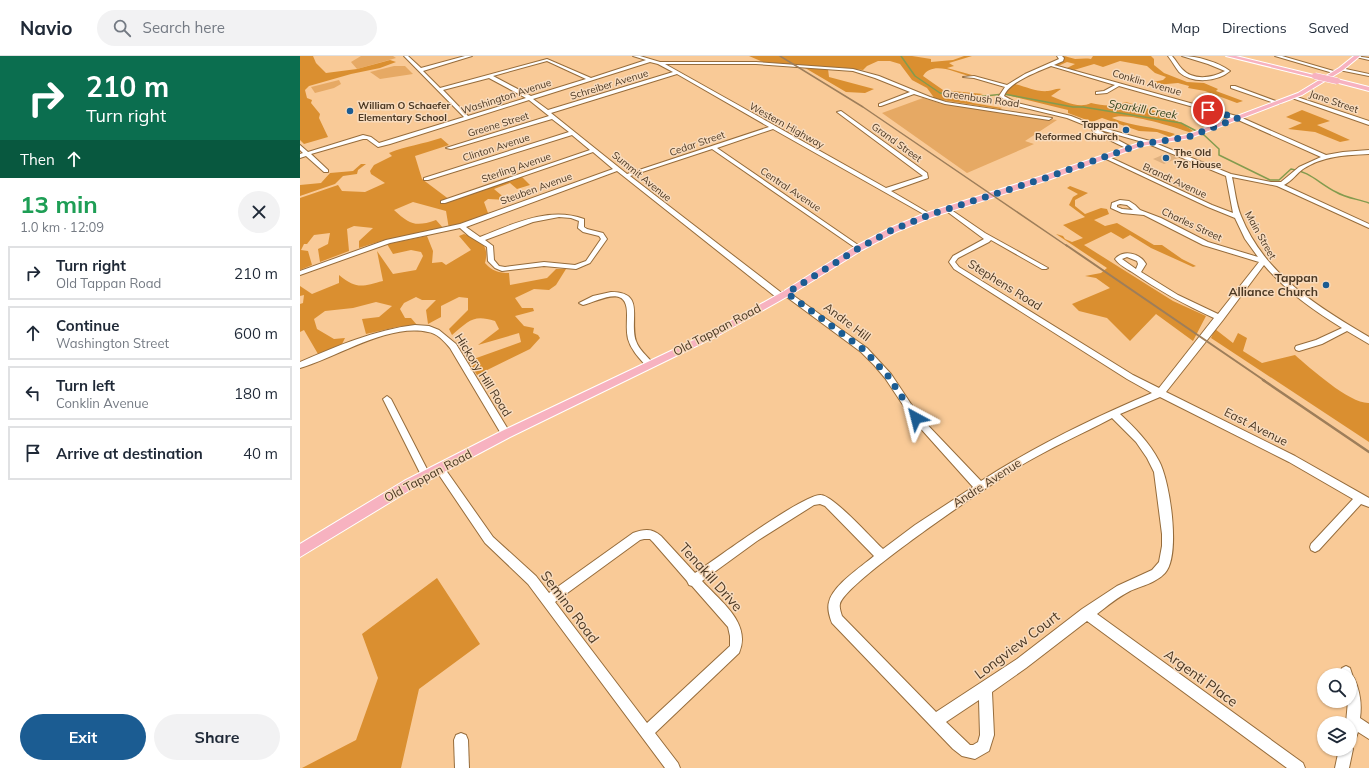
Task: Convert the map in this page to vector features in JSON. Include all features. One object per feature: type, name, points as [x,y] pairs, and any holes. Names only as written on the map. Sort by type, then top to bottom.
[{"type":"main road","points":[[1229,56],[1369,88]]},
{"type":"main road","name":"Old Tappan Road","points":[[300,551],[376,504],[506,434],[716,333],[892,230],[929,215],[1148,142],[1178,140],[1200,133],[1294,97],[1335,72],[1357,56]]},
{"type":"street","points":[[406,56],[467,118]]},
{"type":"street","points":[[420,70],[470,56]]},
{"type":"street","name":"Western Highway","points":[[635,56],[660,63],[929,215]]},
{"type":"street","points":[[1059,56],[1062,58],[1061,60],[1007,86],[1003,90],[1001,96],[1008,101],[1065,116],[1148,142],[1229,175],[1279,184],[1369,226]]},
{"type":"street","points":[[1170,56],[1182,71],[1197,77],[1216,78],[1228,71],[1210,63],[1184,56]]},
{"type":"street","points":[[1277,56],[1335,72]]},
{"type":"street","points":[[1357,56],[1369,59]]},
{"type":"street","points":[[439,90],[547,60],[590,79]]},
{"type":"street","name":"Washington Avenue","points":[[300,156],[363,138],[369,138],[378,145],[382,145],[651,60]]},
{"type":"street","name":"Greenbush Road","points":[[660,63],[708,60],[852,70],[877,77],[945,103],[1003,110],[1094,126],[1095,131],[1130,148]]},
{"type":"street","name":"Conklin Avenue","points":[[1051,65],[1238,118],[1326,157]]},
{"type":"street","points":[[1341,68],[1369,75]]},
{"type":"street","name":"Schreiber Avenue","points":[[548,112],[676,73]]},
{"type":"street","name":"Summit Avenue","points":[[489,76],[529,98],[548,112],[626,176],[783,295]]},
{"type":"street","points":[[965,77],[974,77],[1007,86]]},
{"type":"street","points":[[1098,93],[1105,92],[1119,84]]},
{"type":"street","points":[[1233,86],[1279,103]]},
{"type":"street","points":[[881,105],[915,92]]},
{"type":"street","name":"Jane Street","points":[[1294,97],[1369,123]]},
{"type":"street","name":"Grand Street","points":[[839,112],[919,169],[926,177],[885,191]]},
{"type":"street","points":[[1065,116],[1074,122]]},
{"type":"street","name":"Greene Street","points":[[449,148],[553,117]]},
{"type":"street","name":"Cedar Street","points":[[626,176],[773,127]]},
{"type":"street","name":"Clinton Avenue","points":[[426,179],[572,133]]},
{"type":"street","points":[[300,147],[326,171]]},
{"type":"street","name":"Central Avenue","points":[[712,148],[859,248]]},
{"type":"street","name":"Sterling Avenue","points":[[443,202],[594,150]]},
{"type":"street","points":[[1279,184],[1284,183],[1299,170],[1326,157],[1345,153],[1369,152]]},
{"type":"street","name":"Brandt Avenue","points":[[1105,157],[1210,206],[1238,217]]},
{"type":"street","name":"Steuben Avenue","points":[[462,226],[618,169]]},
{"type":"street","name":"Main Street","points":[[1229,175],[1238,217],[1263,261],[1296,295],[1369,341]]},
{"type":"street","points":[[948,209],[986,234],[1044,268]]},
{"type":"street","name":"Charles Street","points":[[1137,211],[1198,240],[1263,261]]},
{"type":"street","points":[[300,273],[388,241],[462,226],[472,236],[481,239],[490,246],[491,261],[497,267],[505,270],[544,264],[576,267],[588,262],[604,238],[601,234],[585,231],[581,228],[582,220],[575,216],[565,216],[538,219],[481,239]]},
{"type":"street","name":"Stephens Road","points":[[986,234],[988,238],[987,241],[952,259],[952,265],[1130,377]]},
{"type":"street","name":"Andre Avenue","points":[[882,556],[919,528],[1017,463],[1113,413],[1160,394],[1263,261]]},
{"type":"street","points":[[1136,273],[1182,301],[1220,318]]},
{"type":"street","points":[[583,303],[594,297],[606,294],[618,295],[626,299],[631,306],[631,338],[635,348],[650,365]]},
{"type":"street","name":"Andre Hill","points":[[783,295],[864,350],[888,376],[916,418],[980,487]]},
{"type":"street","name":"Hickory Hill Road","points":[[300,365],[360,341],[411,328],[429,329],[442,334],[453,346],[506,434]]},
{"type":"street","points":[[1300,348],[1319,342],[1348,328]]},
{"type":"street","name":"East Avenue","points":[[1130,377],[1160,394],[1292,459],[1364,501]]},
{"type":"street","points":[[387,399],[426,476]]},
{"type":"street","name":"Longview Court","points":[[935,721],[1032,655],[1086,613],[1125,587],[1159,571],[1164,565],[1167,558],[1168,537],[1159,472],[1156,462],[1141,441],[1113,413]]},
{"type":"street","name":"Semino Road","points":[[440,469],[489,540],[532,580],[673,768]]},
{"type":"street","points":[[693,580],[765,530],[812,501],[821,499],[835,508],[882,556],[837,596],[834,611],[836,619],[935,721],[967,751],[975,752],[984,746],[987,735],[984,688]]},
{"type":"street","points":[[1315,547],[1364,501]]},
{"type":"street","name":"Tenakill Drive","points":[[547,601],[637,536],[644,534],[652,535],[657,539],[733,623],[737,640],[735,649],[646,733]]},
{"type":"street","name":"Argenti Place","points":[[1086,613],[1298,768]]},
{"type":"street","points":[[1357,724],[1369,732]]},
{"type":"street","points":[[461,740],[462,768]]},
{"type":"street","points":[[1342,768],[1345,756]]},
{"type":"shaded area","points":[[300,56],[313,56],[316,63],[326,73],[357,69],[390,60],[396,62],[380,68],[351,74],[309,86],[305,90],[307,98],[312,100],[311,103],[320,114],[319,118],[328,137],[304,144],[300,140]]},
{"type":"shaded area","points":[[361,56],[393,56],[396,58],[357,69],[351,62]]},
{"type":"shaded area","points":[[749,56],[912,56],[931,59],[931,62],[953,60],[964,56],[972,56],[949,63],[954,66],[947,68],[972,75],[968,76],[938,68],[932,69],[923,76],[943,90],[983,94],[967,99],[973,103],[1002,108],[1000,109],[935,99],[927,88],[912,80],[900,64],[890,61],[878,61],[867,66],[863,70],[836,67],[828,69],[829,77],[874,89],[865,93],[846,92],[800,65],[763,62]]},
{"type":"shaded area","points":[[1062,56],[1075,59],[1091,59],[1093,56],[1151,56],[1154,59],[1154,65],[1164,73],[1187,82],[1204,83],[1218,89],[1216,91],[1243,101],[1237,103],[1205,91],[1188,88],[1189,86],[1178,83],[1155,85],[1153,82],[1163,80],[1166,77],[1155,73],[1147,66],[1120,61],[1103,67],[1094,64],[1074,70],[1067,68],[1075,64],[1067,62],[1058,66],[1056,64],[1064,60]]},
{"type":"shaded area","points":[[394,66],[405,66],[413,74],[380,79],[370,72]]},
{"type":"shaded area","points":[[339,80],[341,84],[334,88],[315,93],[311,87]]},
{"type":"shaded area","points":[[1015,84],[1040,91],[1061,89],[1051,96],[1076,105],[1086,105],[1091,103],[1113,105],[1126,102],[1169,117],[1193,131],[1189,132],[1149,120],[1118,116],[1112,118],[1175,134],[1170,137],[1157,132],[1139,131],[1102,118],[1092,122],[1068,113],[1068,110],[1007,95],[1004,91]]},
{"type":"shaded area","points":[[923,98],[942,104],[1057,120],[1025,141],[1034,144],[967,173],[882,113]]},
{"type":"shaded area","points":[[1302,110],[1330,121],[1317,125],[1350,140],[1340,142],[1315,132],[1288,129],[1302,123],[1286,117]]},
{"type":"shaded area","points":[[441,138],[449,145],[415,156],[422,179],[450,200],[522,177],[530,185],[517,189],[510,183],[494,189],[507,200],[488,199],[484,202],[488,213],[506,208],[449,229],[446,211],[413,202],[394,210],[409,222],[423,224],[436,220],[444,229],[381,241],[359,248],[359,241],[373,228],[354,226],[347,229],[349,251],[320,262],[318,249],[328,244],[330,233],[314,235],[307,244],[304,244],[301,250],[308,251],[312,265],[300,270],[300,198],[338,185],[342,191],[365,192],[385,183],[371,174],[370,171],[374,165],[392,156],[389,153]]},
{"type":"shaded area","points":[[361,164],[366,164],[358,170],[357,174],[343,176],[335,184],[300,196],[300,185],[321,183],[330,173],[353,171]]},
{"type":"shaded area","points":[[1070,186],[1088,193],[1075,200],[1075,206],[1085,214],[1101,208],[1107,209],[1109,214],[1094,220],[1105,226],[1117,223],[1154,245],[1162,245],[1182,259],[1196,266],[1193,267],[1151,248],[1130,235],[1123,239],[1111,232],[1084,245],[1173,301],[1206,316],[1193,341],[1156,314],[1130,341],[1107,318],[1079,311],[1072,304],[1110,288],[1096,278],[1085,276],[1101,273],[1107,268],[1056,234],[1063,236],[1065,239],[1072,242],[1083,238],[1063,225],[1085,217],[1069,205],[1073,197],[1078,194],[1067,188]]},
{"type":"shaded area","points":[[464,234],[479,241],[485,247],[485,263],[490,268],[502,273],[509,273],[510,285],[547,278],[556,269],[566,269],[556,285],[549,290],[534,289],[515,298],[522,308],[533,308],[534,311],[515,316],[524,326],[534,328],[533,333],[538,335],[540,338],[530,349],[477,375],[468,361],[521,342],[519,333],[478,345],[499,329],[495,321],[481,318],[472,320],[452,335],[449,329],[468,310],[468,298],[459,297],[441,306],[441,317],[428,324],[426,310],[436,300],[422,300],[416,297],[404,303],[400,309],[405,318],[411,318],[417,325],[397,327],[366,334],[362,319],[379,317],[392,306],[376,302],[353,308],[325,311],[314,319],[317,329],[334,339],[345,338],[342,344],[318,354],[304,330],[300,332],[300,304],[303,303],[304,295],[300,296],[300,286],[312,294],[339,283],[339,275],[345,280],[360,286],[383,281],[377,251],[393,274],[416,270],[423,256],[421,252],[411,250],[393,254],[387,244],[427,236],[433,251],[432,263],[442,262],[446,265],[471,250],[459,236]]},
{"type":"shaded area","points":[[1215,329],[1233,343],[1238,333],[1247,338],[1243,351],[1262,363],[1295,355],[1341,392],[1361,402],[1369,403],[1369,442],[1211,338]]},
{"type":"shaded area","points":[[437,578],[480,644],[419,689],[401,768],[302,768],[356,740],[378,678],[362,634]]},
{"type":"building","name":"The Old '76 House","points":[[1167,153],[1178,158],[1164,164],[1153,159]]},
{"type":"waterway","name":"Sparkill Creek","points":[[901,56],[915,76],[940,93],[965,98],[1004,94],[1073,107],[1083,107],[1181,123],[1204,135],[1219,149],[1219,155],[1270,180],[1279,180],[1291,169],[1297,170],[1309,175],[1340,194],[1369,203]]},
{"type":"railway","points":[[780,56],[863,107],[1067,246]]},
{"type":"railway","points":[[1066,245],[1265,381]]},
{"type":"railway","points":[[1263,380],[1369,452]]},
{"type":"place","name":"William O Schaefer Elementary School","points":[[350,111]]},
{"type":"place","name":"Tappan Reformed Church","points":[[1126,130]]},
{"type":"place","name":"The Old '76 House","points":[[1166,158]]},
{"type":"place","name":"Tappan Alliance Church","points":[[1326,285]]},
{"type":"route","points":[[916,418],[888,376],[864,350],[787,293],[859,248],[892,230],[929,215],[1045,178],[1141,144],[1148,142],[1178,140],[1238,118],[1208,110]]}]
